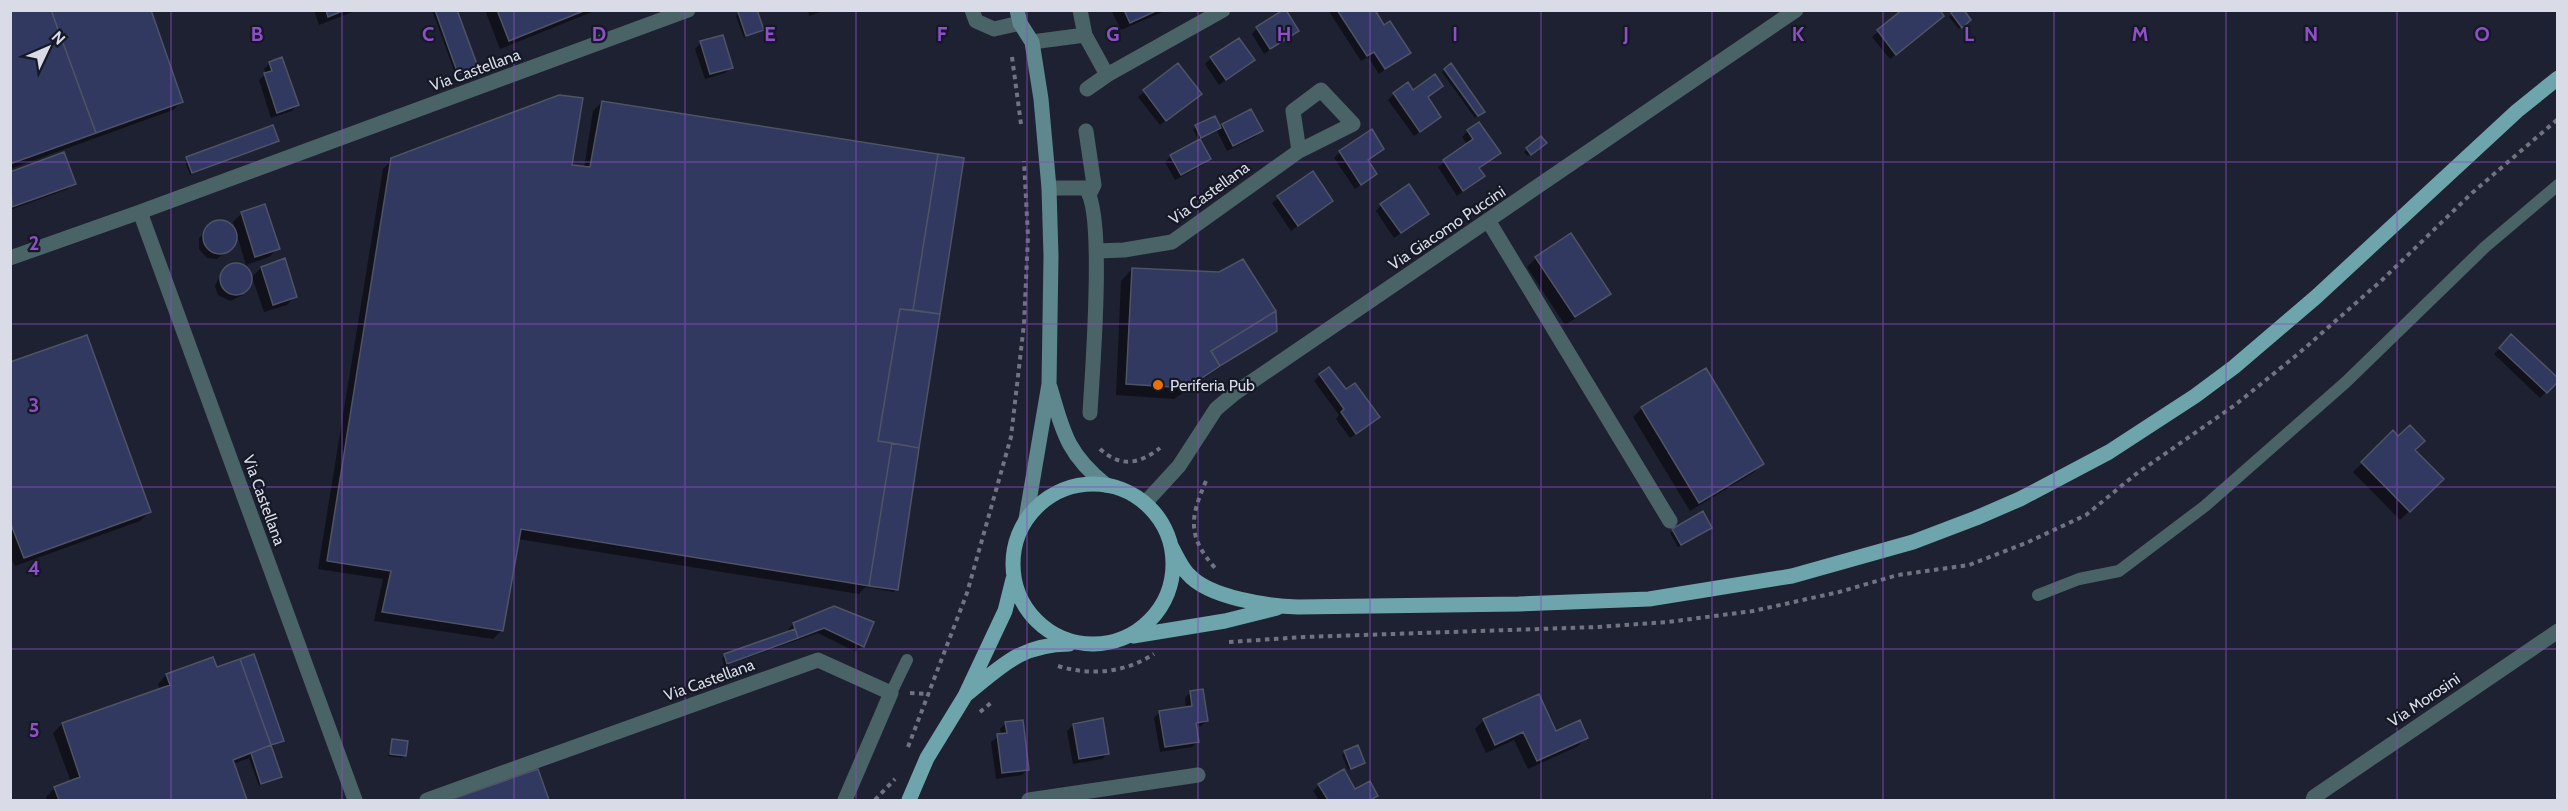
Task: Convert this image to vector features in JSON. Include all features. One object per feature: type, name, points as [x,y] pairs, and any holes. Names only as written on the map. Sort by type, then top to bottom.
[{"type":"main road","points":[[965,696],[1014,657],[1027,650],[1050,644],[1113,643],[1129,637],[1225,621],[1280,607],[1520,604],[1649,599],[1792,576],[1913,542],[1976,518],[2020,499],[2109,452],[2234,368],[2517,111],[2558,78]]},
{"type":"main road","points":[[909,801],[927,758],[965,696],[1005,611],[1013,577],[1013,551],[1018,534],[1026,519],[1041,502],[1061,490],[1083,484],[1106,485],[1127,492],[1145,504],[1162,523],[1171,546],[1188,574],[1205,588],[1280,607]]},
{"type":"main road","points":[[1129,637],[1147,624],[1161,608],[1170,589],[1173,568],[1171,546]]},
{"type":"main road","points":[[1013,577],[1020,599],[1038,623],[1056,636],[1078,644]]},
{"type":"street","name":"Via Castellana","points":[[10,258],[688,10]]},
{"type":"street","points":[[972,10],[976,21],[994,29],[1019,17],[1032,42],[1041,99],[1049,188],[1048,384],[1037,440],[1026,519]]},
{"type":"street","points":[[1080,10],[1085,35],[1107,75]]},
{"type":"street","points":[[1087,89],[1107,75],[1223,10]]},
{"type":"street","name":"Via Giacomo Puccini","points":[[1145,504],[1179,466],[1216,409],[1235,393],[1489,222],[1796,10]]},
{"type":"street","points":[[1032,42],[1085,35]]},
{"type":"street","points":[[1086,131],[1094,185],[1090,192]]},
{"type":"street","name":"Via Castellana","points":[[1096,251],[1124,250],[1172,242],[1299,151]]},
{"type":"street","points":[[1049,188],[1085,188],[1090,192],[1094,206],[1096,251],[1090,413]]},
{"type":"street","name":"Via Castellana","points":[[140,212],[355,801]]},
{"type":"street","points":[[1489,222],[1670,521]]},
{"type":"street","points":[[1048,384],[1064,437],[1077,459],[1106,485]]},
{"type":"street","name":"Via Morosini","points":[[2313,801],[2314,797],[2558,631]]},
{"type":"street","name":"Via Castellana","points":[[427,801],[818,660],[891,693]]},
{"type":"street","points":[[845,801],[891,693]]},
{"type":"street","points":[[1029,801],[1198,776]]},
{"type":"lane","points":[[2038,595],[2079,579],[2119,571],[2205,506],[2346,382],[2485,247],[2558,185]]},
{"type":"lane","points":[[891,693],[907,660]]},
{"type":"path","points":[[1011,50],[1022,128]]},
{"type":"path","points":[[1225,643],[1304,637],[1597,627],[1668,622],[1753,611],[1839,592],[1898,575],[1969,565],[2026,543],[2086,515],[2136,474],[2235,405],[2298,354],[2382,280],[2472,193],[2558,119]]},
{"type":"path","points":[[904,758],[968,593],[1011,437],[1023,334],[1028,236],[1024,150]]},
{"type":"path","points":[[1099,448],[1107,455],[1125,462],[1138,461],[1160,448]]},
{"type":"path","points":[[1206,481],[1194,509],[1192,524],[1201,552],[1221,571]]},
{"type":"path","points":[[1056,665],[1074,671],[1122,670],[1158,651]]},
{"type":"path","points":[[972,718],[995,699]]},
{"type":"path","points":[[875,801],[895,780],[899,769]]},
{"type":"building","points":[[10,10],[51,10],[96,133],[10,164]]},
{"type":"building","points":[[51,10],[151,10],[183,102],[96,133]]},
{"type":"building","points":[[326,10],[345,10],[328,17]]},
{"type":"building","points":[[435,10],[457,10],[478,67],[458,74]]},
{"type":"building","points":[[497,10],[586,10],[509,41]]},
{"type":"building","points":[[757,10],[764,30],[746,36],[738,12]]},
{"type":"building","points":[[1124,10],[1158,10],[1130,23]]},
{"type":"building","points":[[1286,10],[1299,31],[1270,49],[1256,27]]},
{"type":"building","points":[[1337,10],[1375,10],[1384,25],[1390,21],[1411,53],[1385,69],[1374,52],[1367,56]]},
{"type":"building","points":[[1902,10],[1940,10],[1944,16],[1896,55],[1877,30]]},
{"type":"building","points":[[1955,10],[1964,10],[1971,20],[1962,28],[1951,13]]},
{"type":"building","points":[[723,35],[733,68],[710,74],[700,41]]},
{"type":"building","points":[[1239,38],[1255,60],[1226,80],[1210,57]]},
{"type":"building","points":[[282,57],[299,105],[277,113],[264,73],[272,71],[269,62]]},
{"type":"building","points":[[1178,63],[1202,94],[1166,121],[1143,90]]},
{"type":"building","points":[[1451,63],[1485,112],[1478,116],[1444,69]]},
{"type":"building","points":[[1435,74],[1443,86],[1428,97],[1441,117],[1420,132],[1393,93],[1408,82],[1413,90]]},
{"type":"building","points":[[559,95],[583,98],[572,165],[590,167],[602,101],[938,154],[913,310],[900,309],[878,441],[892,443],[869,586],[521,529],[503,631],[382,612],[391,571],[327,561],[391,158]]},
{"type":"building","points":[[1251,109],[1263,131],[1233,146],[1222,124]]},
{"type":"building","points":[[1215,116],[1221,128],[1201,138],[1195,125]]},
{"type":"building","points":[[1479,122],[1501,153],[1479,168],[1485,176],[1463,191],[1443,160],[1473,139],[1467,130]]},
{"type":"building","points":[[273,125],[279,141],[192,173],[186,157]]},
{"type":"building","points":[[1372,129],[1384,149],[1368,160],[1377,174],[1361,185],[1339,151]]},
{"type":"building","points":[[1541,136],[1547,143],[1531,155],[1526,148]]},
{"type":"building","points":[[1200,139],[1211,159],[1181,175],[1170,155]]},
{"type":"building","points":[[64,152],[76,184],[12,207],[10,172]]},
{"type":"building","points":[[938,154],[964,158],[940,314],[913,310]]},
{"type":"building","points":[[1313,171],[1333,201],[1298,226],[1277,196]]},
{"type":"building","points":[[1409,184],[1429,214],[1401,233],[1380,204]]},
{"type":"building","points":[[265,204],[280,249],[255,257],[241,212]]},
{"type":"building","points":[[220,220],[232,225],[237,237],[232,249],[220,254],[208,249],[203,237],[208,225]]},
{"type":"building","points":[[1571,233],[1611,294],[1575,317],[1535,257]]},
{"type":"building","points":[[285,258],[297,297],[273,305],[261,267]]},
{"type":"building","points":[[1243,259],[1276,311],[1211,351],[1220,366],[1187,388],[1126,384],[1132,268],[1219,272]]},
{"type":"building","points":[[236,263],[248,267],[252,279],[248,291],[236,295],[224,291],[220,279],[224,267]]},
{"type":"building","points":[[900,309],[940,314],[919,448],[878,441]]},
{"type":"building","points":[[1276,311],[1277,331],[1220,366],[1211,351]]},
{"type":"building","points":[[2511,334],[2558,378],[2558,382],[2547,393],[2499,348]]},
{"type":"building","points":[[87,335],[151,512],[24,558],[10,522],[10,362]]},
{"type":"building","points":[[1329,367],[1346,389],[1355,383],[1380,417],[1356,434],[1341,412],[1344,409],[1319,374]]},
{"type":"building","points":[[1706,368],[1764,464],[1699,503],[1641,407]]},
{"type":"building","points":[[2410,425],[2425,441],[2415,450],[2444,479],[2410,512],[2361,462],[2393,430],[2398,436]]},
{"type":"building","points":[[892,443],[919,448],[898,590],[869,586]]},
{"type":"building","points":[[1703,511],[1712,528],[1681,545],[1672,529]]},
{"type":"building","points":[[834,606],[874,622],[864,647],[824,628],[798,638],[793,623]]},
{"type":"building","points":[[795,629],[798,638],[727,664],[724,654]]},
{"type":"building","points":[[254,654],[284,741],[271,745],[240,659]]},
{"type":"building","points":[[213,657],[217,667],[240,659],[271,745],[233,760],[247,800],[59,800],[54,787],[80,777],[62,723],[170,685],[166,674]]},
{"type":"building","points":[[1203,689],[1208,721],[1196,723],[1199,742],[1165,747],[1159,711],[1192,706],[1190,691]]},
{"type":"building","points":[[1539,694],[1556,731],[1580,720],[1588,738],[1537,761],[1523,732],[1495,745],[1483,719]]},
{"type":"building","points":[[1103,718],[1109,754],[1079,759],[1073,724]]},
{"type":"building","points":[[1023,720],[1029,770],[1002,773],[997,734],[1007,733],[1005,722]]},
{"type":"building","points":[[392,739],[408,741],[406,756],[390,754]]},
{"type":"building","points":[[271,745],[282,777],[261,784],[251,753]]},
{"type":"building","points":[[1358,745],[1365,763],[1351,769],[1344,751]]},
{"type":"building","points":[[538,769],[549,800],[450,800]]},
{"type":"building","points":[[1344,769],[1355,789],[1370,781],[1378,796],[1370,800],[1328,800],[1318,784]]},
{"type":"place","name":"Periferia Pub","points":[[1158,385]]}]
